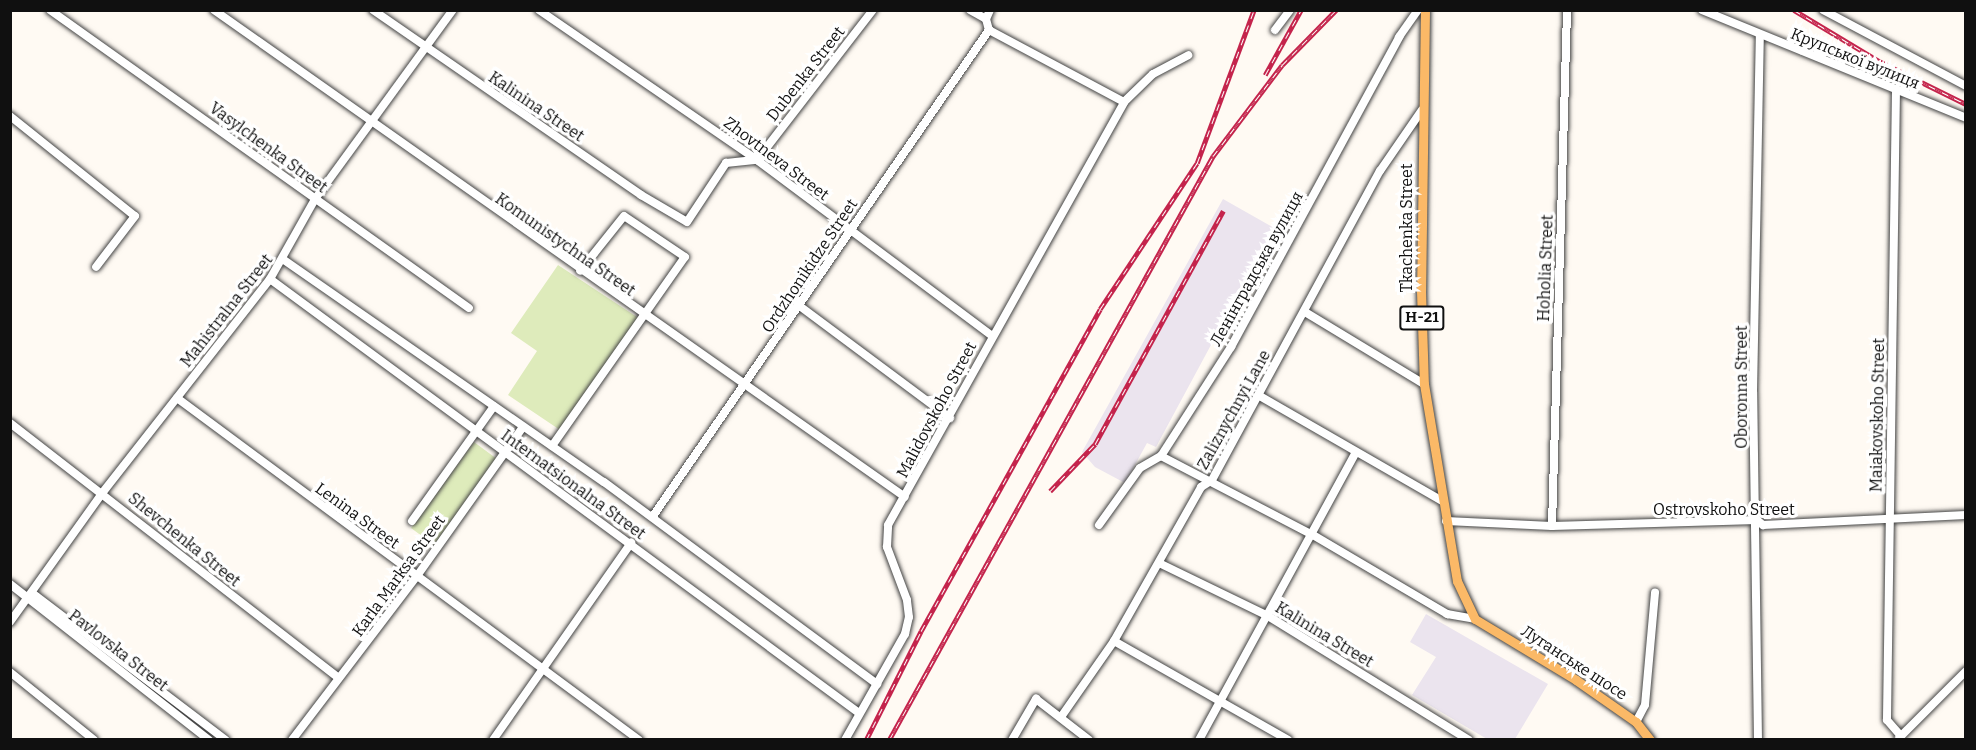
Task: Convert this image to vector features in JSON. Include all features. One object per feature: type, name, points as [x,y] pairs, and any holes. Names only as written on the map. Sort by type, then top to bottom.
[{"type":"main road","name":"Tkachenka Street","points":[[1425,10],[1422,110],[1424,384],[1457,581],[1475,619]]},
{"type":"main road","name":"Луганське шосе","points":[[1475,619],[1576,680],[1636,722],[1650,740]]},
{"type":"street","name":"Vasylchenka Street","points":[[50,10],[469,308]]},
{"type":"street","name":"Komunistychna Street","points":[[214,10],[580,272],[746,385],[904,497]]},
{"type":"street","name":"Kalinina Street","points":[[374,10],[640,195],[687,222],[726,163],[757,160]]},
{"type":"street","name":"Mahistralna Street","points":[[10,622],[103,492],[284,260],[315,199],[453,10]]},
{"type":"street","name":"Zhovtneva Street","points":[[539,10],[757,160],[992,336]]},
{"type":"street","name":"Dubenka Street","points":[[757,160],[873,10]]},
{"type":"street","points":[[970,10],[986,19]]},
{"type":"street","points":[[990,10],[986,19],[989,30],[1124,102]]},
{"type":"street","points":[[1275,30],[1290,10]]},
{"type":"street","name":"Ленінградська вулиця","points":[[1098,525],[1140,468],[1161,456],[1231,347],[1399,37],[1418,10]]},
{"type":"street","name":"Hoholia Street","points":[[1552,526],[1567,10]]},
{"type":"street","name":"Крупської вулиця","points":[[1702,10],[1760,36],[1965,118]]},
{"type":"street","points":[[1823,10],[1965,86]]},
{"type":"street","name":"Ordzhonikidze Street","points":[[653,516],[801,307],[849,231],[989,30]]},
{"type":"street","name":"Oboronna Street","points":[[1758,740],[1757,520],[1753,392],[1760,36]]},
{"type":"street","name":"Malidovskoho Street","points":[[844,740],[905,634],[909,617],[907,600],[887,547],[888,525],[950,418],[992,336],[1124,102],[1153,74],[1188,55]]},
{"type":"street","name":"Maiakovskoho Street","points":[[1896,89],[1887,720],[1900,738]]},
{"type":"street","name":"Zaliznychnyi Lane","points":[[1061,717],[1114,641],[1200,487],[1212,480],[1380,171],[1422,110]]},
{"type":"street","points":[[10,116],[135,216],[96,267]]},
{"type":"street","points":[[552,446],[685,256],[630,217],[621,218],[580,272]]},
{"type":"street","name":"Internatsionalna Street","points":[[284,260],[653,516],[877,684]]},
{"type":"street","name":"Internatsionalna Street","points":[[270,279],[859,713]]},
{"type":"street","points":[[801,307],[950,418]]},
{"type":"street","points":[[1305,312],[1424,384]]},
{"type":"street","points":[[1258,395],[1442,501]]},
{"type":"street","name":"Lenina Street","points":[[177,398],[639,740]]},
{"type":"street","points":[[412,521],[494,406]]},
{"type":"street","name":"Shevchenka Street","points":[[10,423],[103,492],[339,678]]},
{"type":"street","name":"Karla Marksa Street","points":[[292,740],[417,576],[523,426]]},
{"type":"street","points":[[1200,740],[1356,452]]},
{"type":"street","points":[[1161,456],[1212,480],[1313,535],[1447,614],[1475,619]]},
{"type":"street","name":"Ostrovskoho Street","points":[[1446,521],[1552,526],[1757,520],[1763,525],[1965,515]]},
{"type":"street","points":[[493,740],[631,543]]},
{"type":"street","name":"Kalinina Street","points":[[1159,563],[1268,616],[1469,740]]},
{"type":"street","name":"Pavlovska Street","points":[[10,584],[30,595],[226,740]]},
{"type":"street","points":[[1636,722],[1645,705],[1655,592]]},
{"type":"street","name":"Pavlovska Street","points":[[30,595],[209,740]]},
{"type":"street","points":[[1114,641],[1288,740]]},
{"type":"street","points":[[1900,738],[1965,671]]},
{"type":"street","points":[[10,672],[94,740]]},
{"type":"street","points":[[1012,740],[1036,699],[1089,740]]},
{"type":"shaded area","points":[[1223,199],[1274,228],[1156,447],[1147,443],[1125,483],[1095,467],[1082,452]]},
{"type":"shaded area","points":[[1426,614],[1548,684],[1515,739],[1487,739],[1412,695],[1436,657],[1410,642]]},
{"type":"green space","points":[[558,265],[640,319],[560,430],[508,395],[537,351],[511,333]]},
{"type":"green space","points":[[474,442],[497,459],[434,545],[411,528]]},
{"type":"railway","points":[[866,740],[921,631],[1100,309],[1197,163],[1254,10]]},
{"type":"railway","points":[[1265,75],[1301,10]]},
{"type":"railway","points":[[889,740],[1213,156],[1282,65],[1336,10]]},
{"type":"railway","points":[[1794,10],[1879,61],[1966,104]]},
{"type":"railway","points":[[1050,491],[1095,444],[1223,211]]}]
